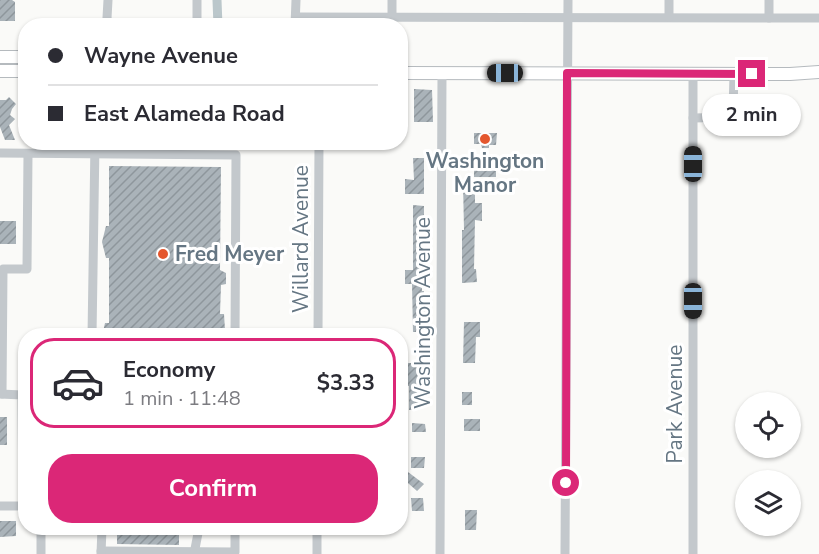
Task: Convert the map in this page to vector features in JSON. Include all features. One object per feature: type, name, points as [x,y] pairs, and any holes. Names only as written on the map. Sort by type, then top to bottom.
[{"type":"main road","points":[[0,57],[18,57]]},
{"type":"main road","points":[[0,71],[18,71]]},
{"type":"main road","points":[[408,73],[819,72]]},
{"type":"street","points":[[106,18],[108,0]]},
{"type":"street","points":[[196,18],[197,0]]},
{"type":"street","points":[[295,18],[296,0]]},
{"type":"street","points":[[392,0],[392,16]]},
{"type":"street","points":[[565,554],[568,0]]},
{"type":"street","points":[[669,0],[669,17]]},
{"type":"street","points":[[769,0],[769,18]]},
{"type":"street","points":[[353,18],[392,16],[819,18]]},
{"type":"street","name":"Washington Avenue","points":[[440,554],[442,73]]},
{"type":"street","name":"Park Avenue","points":[[693,74],[693,554]]},
{"type":"street","points":[[693,118],[729,116],[733,111],[734,74]]},
{"type":"street","points":[[92,328],[94,150]]},
{"type":"street","name":"Willard Avenue","points":[[318,328],[319,150]]},
{"type":"street","points":[[0,153],[236,155],[235,328]]},
{"type":"street","points":[[18,395],[1,394],[3,269],[27,269],[28,154]]},
{"type":"street","points":[[0,506],[18,506]]},
{"type":"street","points":[[41,535],[41,554]]},
{"type":"street","points":[[102,535],[101,553],[235,552],[235,535]]},
{"type":"street","points":[[195,553],[199,535]]},
{"type":"street","points":[[317,535],[317,554]]},
{"type":"building","points":[[0,0],[15,2],[15,21],[0,21]]},
{"type":"building","points":[[414,89],[432,90],[433,122],[414,122]]},
{"type":"building","points":[[9,97],[16,104],[10,115],[15,119],[9,125],[15,140],[5,140],[0,127],[0,100],[6,100]]},
{"type":"building","name":"Washington Manor","points":[[474,133],[497,133],[496,145],[482,148],[481,144],[474,144]]},
{"type":"building","points":[[413,158],[424,158],[424,194],[405,194],[405,179],[414,180]]},
{"type":"building","name":"Washington Manor","points":[[481,162],[489,162],[489,166],[496,167],[496,177],[474,177],[474,166],[481,166]]},
{"type":"building","name":"Fred Meyer","points":[[109,166],[221,167],[220,270],[226,273],[226,284],[221,285],[220,314],[224,314],[225,328],[104,328],[105,323],[109,323],[109,258],[106,258],[102,242],[106,226],[109,226]]},
{"type":"building","points":[[463,182],[475,182],[475,203],[482,203],[482,221],[475,220],[474,269],[476,269],[477,282],[462,283],[462,230],[464,230]]},
{"type":"building","points":[[413,205],[424,206],[421,249],[423,249],[423,263],[421,263],[422,291],[424,291],[424,309],[427,309],[427,319],[424,320],[424,332],[413,332],[412,284],[405,284],[405,270],[413,270]]},
{"type":"building","points":[[0,221],[16,221],[16,244],[0,244]]},
{"type":"building","points":[[464,322],[480,322],[480,337],[476,337],[475,363],[463,363]]},
{"type":"building","points":[[408,363],[424,363],[424,377],[418,377],[418,390],[424,391],[424,397],[419,397],[419,410],[409,410]]},
{"type":"building","points":[[462,392],[472,392],[472,405],[462,405]]},
{"type":"building","points":[[0,417],[7,417],[7,445],[0,445]]},
{"type":"building","points":[[464,419],[480,419],[480,431],[464,431]]},
{"type":"building","points":[[412,423],[425,424],[426,432],[412,432]]},
{"type":"building","points":[[411,457],[425,457],[424,468],[411,468]]},
{"type":"building","points":[[408,472],[424,484],[417,491],[408,483]]},
{"type":"building","points":[[411,498],[423,498],[424,511],[412,511]]},
{"type":"building","points":[[465,510],[477,510],[476,530],[465,530]]},
{"type":"building","points":[[0,521],[16,521],[16,536],[0,537]]},
{"type":"building","points":[[117,535],[179,535],[179,545],[117,544]]},
{"type":"waterway","points":[[217,0],[218,18]]},
{"type":"place","name":"Washington Manor","points":[[485,139]]},
{"type":"place","name":"Fred Meyer","points":[[163,254]]},
{"type":"route","points":[[566,483],[567,73],[752,74]]}]
